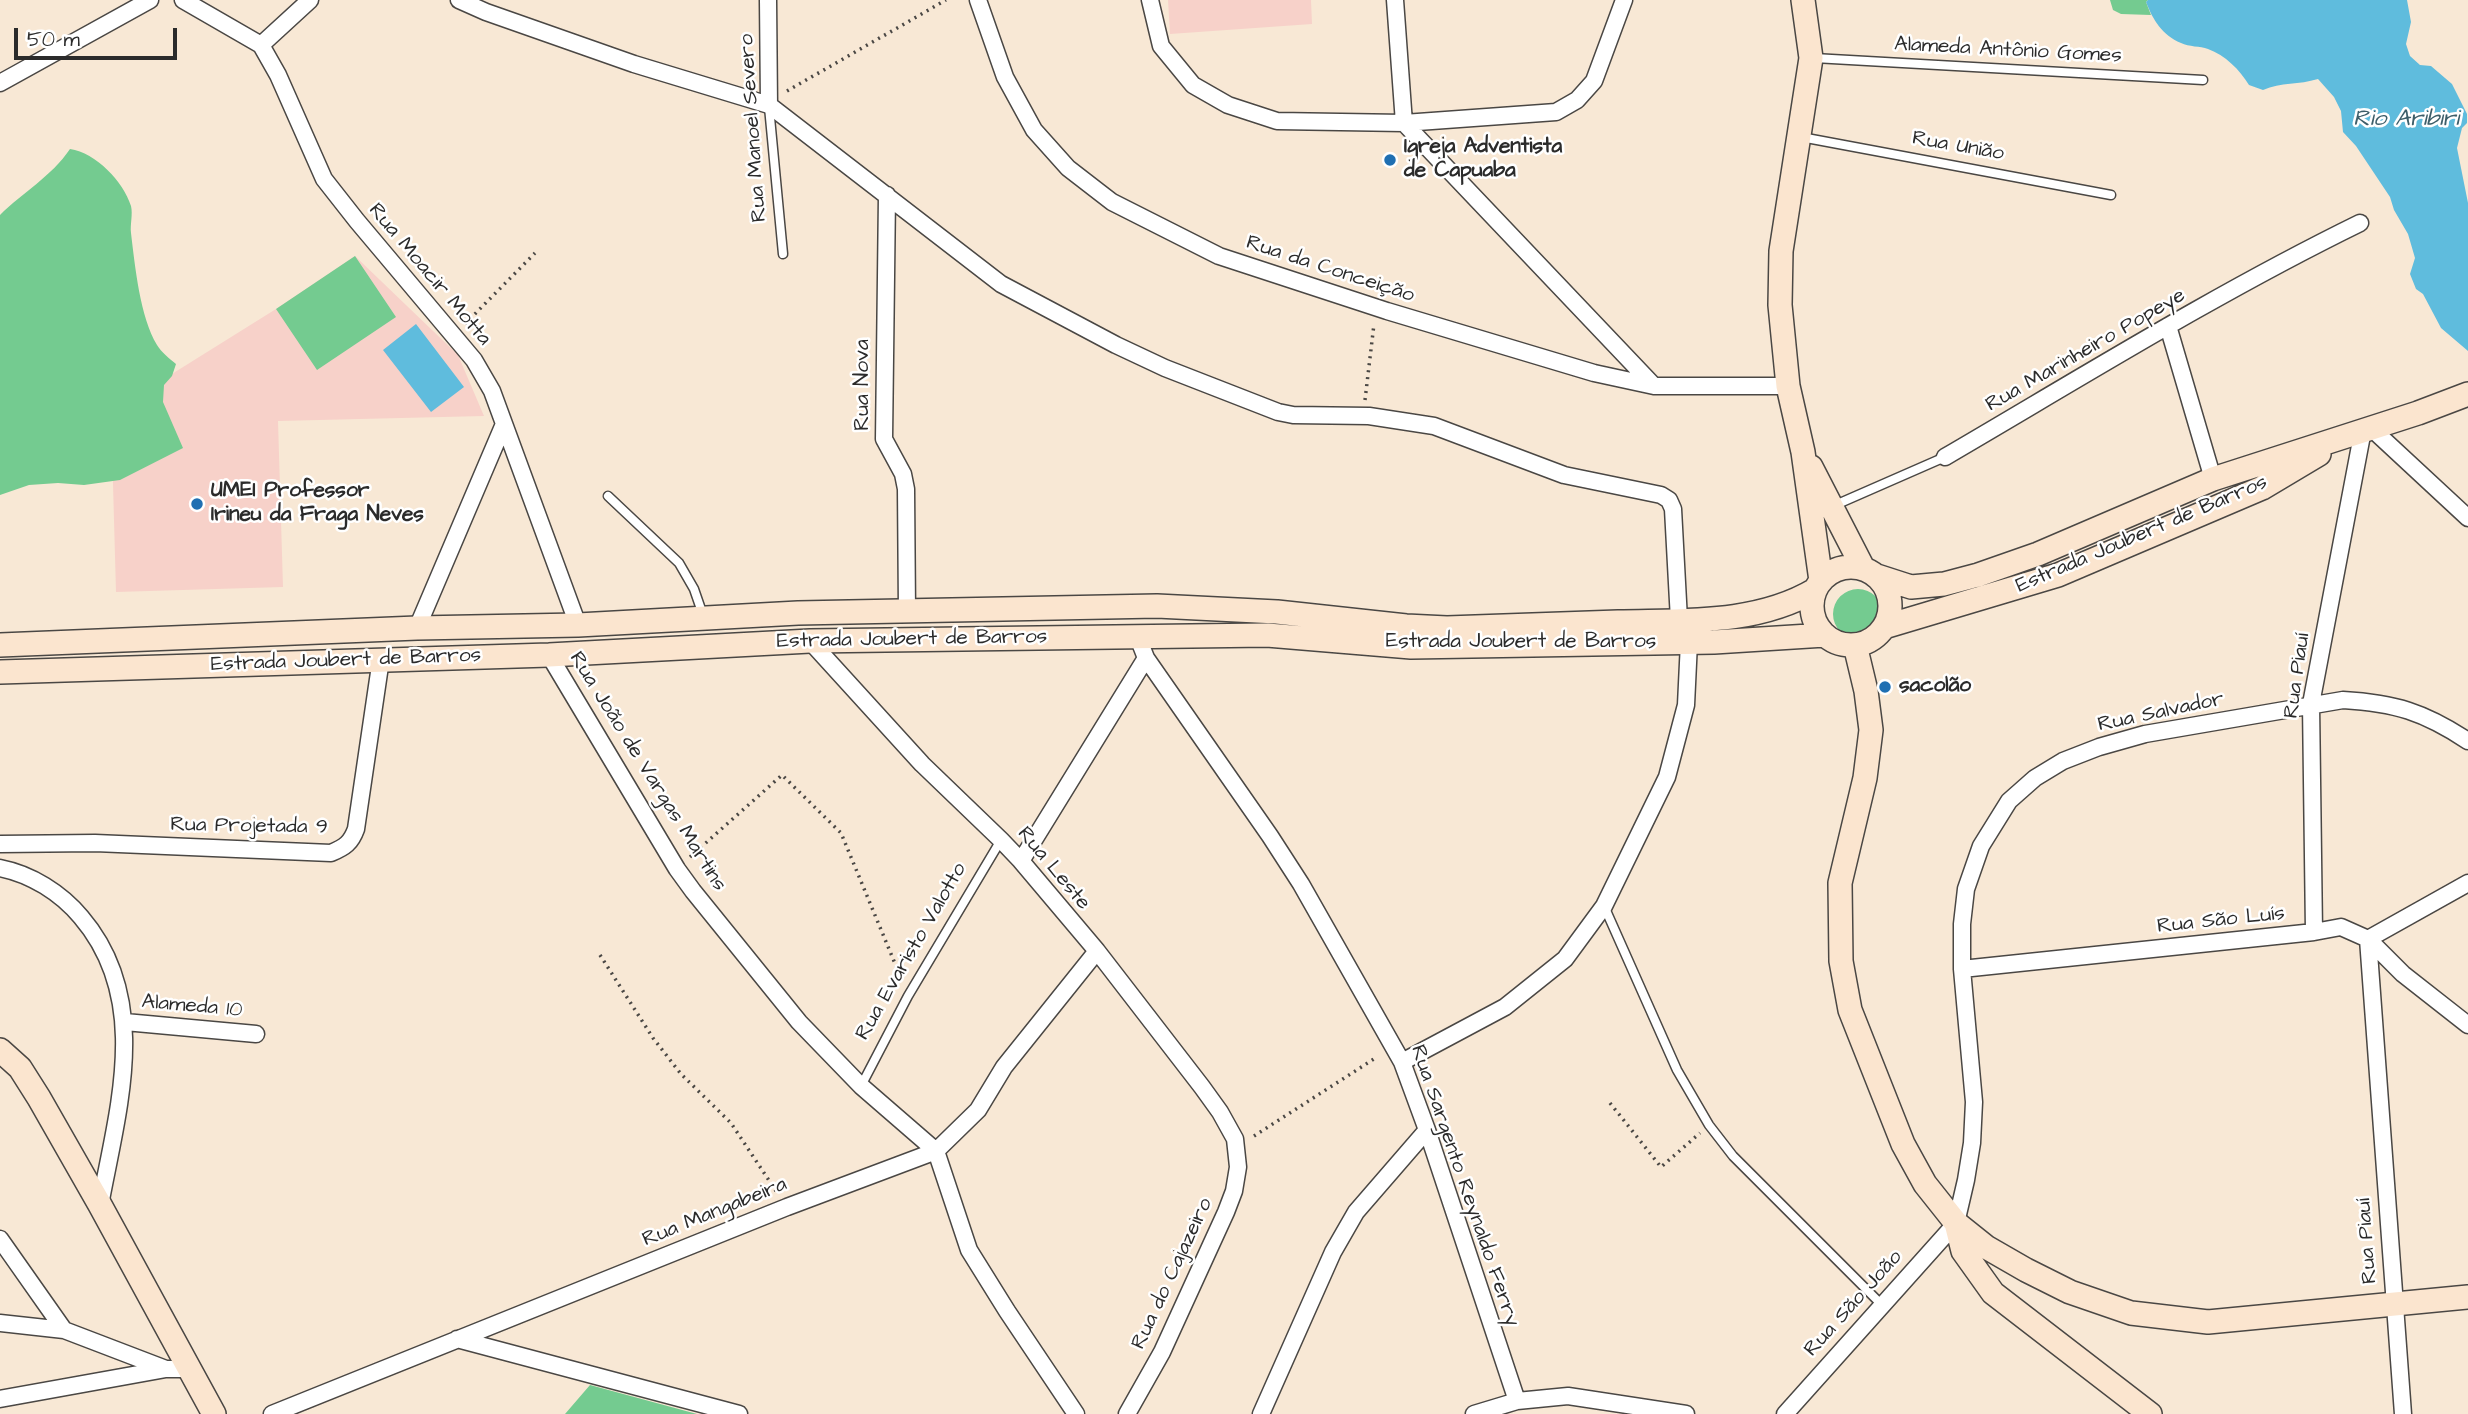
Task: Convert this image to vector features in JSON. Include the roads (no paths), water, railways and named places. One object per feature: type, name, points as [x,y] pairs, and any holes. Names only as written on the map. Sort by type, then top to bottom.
[{"type":"main road","points":[[1803,0],[1811,58],[1781,251],[1780,305],[1788,386],[1803,452],[1818,585],[1812,606],[1815,621],[1825,635],[1839,643],[1855,645],[1877,636],[1884,627],[1889,616],[1890,602],[1886,587],[1870,572],[1831,507],[1803,452]]},
{"type":"main road","name":"Estrada Joubert de Barros","points":[[1870,572],[1910,587],[1944,584],[1978,575],[2060,545],[2213,479],[2418,413],[2468,394]]},
{"type":"main road","name":"Estrada Joubert de Barros","points":[[1884,627],[2058,575],[2262,488],[2361,430]]},
{"type":"main road","points":[[1818,585],[1833,571],[1848,566],[1870,572]]},
{"type":"main road","name":"Estrada Joubert de Barros","points":[[0,645],[417,628],[578,625],[798,613],[1157,606],[1277,612],[1447,628],[1716,619],[1774,609],[1796,601],[1818,585]]},
{"type":"main road","name":"Estrada Joubert de Barros","points":[[0,672],[549,655],[810,641],[1267,635],[1411,647],[1689,642],[1825,635]]},
{"type":"main road","points":[[1855,645],[1866,691],[1871,730],[1865,778],[1840,883],[1841,961],[1850,1010],[1903,1144],[1925,1184],[1956,1223],[1986,1247],[2035,1275],[2070,1292],[2131,1313],[2208,1322],[2468,1297]]},
{"type":"main road","points":[[0,1049],[20,1068],[100,1205],[214,1414]]},
{"type":"main road","points":[[1956,1223],[1963,1251],[1993,1293],[2151,1414]]},
{"type":"street","points":[[0,83],[150,0]]},
{"type":"street","points":[[183,0],[261,45],[310,0]]},
{"type":"street","points":[[459,0],[634,64],[770,103],[1002,285],[1165,368],[1293,415],[1363,416],[1434,426],[1564,475],[1661,495],[1669,500],[1673,509],[1678,620]]},
{"type":"street","name":"Rua Manoel Severo","points":[[768,0],[770,103]]},
{"type":"street","name":"Rua da Conceição","points":[[978,0],[1005,77],[1034,130],[1068,168],[1112,202],[1219,256],[1377,308],[1594,373],[1654,386],[1788,386]]},
{"type":"street","points":[[1150,0],[1161,46],[1193,85],[1228,105],[1277,121],[1404,124],[1556,112],[1577,100],[1594,81],[1624,0]]},
{"type":"street","points":[[1395,0],[1404,124],[1654,386]]},
{"type":"street","name":"Rua Moacir Motta","points":[[261,45],[278,75],[324,179],[474,360],[492,391],[578,625]]},
{"type":"street","name":"Rua Nova","points":[[887,195],[884,439],[903,474],[906,489],[907,612]]},
{"type":"street","name":"Rua Marinheiro Popeye","points":[[1945,457],[2168,326],[2360,223]]},
{"type":"street","points":[[2168,326],[2213,479]]},
{"type":"street","points":[[417,628],[504,424]]},
{"type":"street","points":[[2361,430],[2468,518]]},
{"type":"street","name":"Rua Piauí","points":[[2314,932],[2311,704],[2361,430]]},
{"type":"street","name":"Rua Sargento Reynaldo Ferry","points":[[1137,635],[1146,658],[1301,884],[1402,1062],[1517,1401]]},
{"type":"street","name":"Rua Leste","points":[[810,641],[922,764],[1001,839],[1097,951],[1220,1112],[1235,1139],[1236,1147]]},
{"type":"street","points":[[1402,1062],[1506,1007],[1565,959],[1604,906],[1667,777],[1686,705],[1689,642]]},
{"type":"street","name":"Rua João de Vargas Martins","points":[[549,655],[677,869],[799,1022],[861,1086],[936,1151]]},
{"type":"street","points":[[1021,861],[1146,658]]},
{"type":"street","name":"Rua Projetada 9","points":[[0,844],[95,843],[331,853],[342,848],[351,841],[356,829],[381,659]]},
{"type":"street","name":"Rua Salvador","points":[[1956,1223],[1972,1143],[1974,1102],[1962,969],[1962,924],[1966,889],[1981,846],[2009,801],[2035,778],[2063,761],[2099,747],[2145,734],[2311,704],[2343,700],[2375,702],[2408,709],[2440,723],[2468,741]]},
{"type":"street","points":[[0,867],[62,896],[97,936],[112,967],[125,1022],[121,1091],[100,1205]]},
{"type":"street","points":[[2468,883],[2368,939],[2403,974],[2468,1025]]},
{"type":"street","name":"Rua São Luís","points":[[1962,969],[2341,927],[2368,939]]},
{"type":"street","name":"Rua Piauí","points":[[2368,939],[2403,1414]]},
{"type":"street","name":"Rua Mangabeira","points":[[272,1414],[787,1207],[936,1151],[978,1110],[1004,1067],[1097,951]]},
{"type":"street","name":"Alameda 10","points":[[125,1022],[256,1034]]},
{"type":"street","points":[[1261,1414],[1333,1252],[1356,1212],[1427,1130]]},
{"type":"street","name":"Rua do Cajazeiro","points":[[1127,1414],[1162,1352],[1226,1212],[1234,1191],[1238,1167],[1236,1147]]},
{"type":"street","points":[[936,1151],[969,1250],[1076,1414]]},
{"type":"street","name":"Rua São João","points":[[1785,1414],[1956,1223]]},
{"type":"street","points":[[0,1239],[64,1329]]},
{"type":"street","points":[[0,1323],[64,1329],[166,1369]]},
{"type":"street","points":[[457,1339],[739,1414]]},
{"type":"street","points":[[13,1414],[2,1399],[166,1369],[190,1369]]},
{"type":"street","points":[[1474,1414],[1517,1401],[1568,1396],[1686,1414]]},
{"type":"lane","name":"Alameda Antônio Gomes","points":[[1811,58],[2203,80]]},
{"type":"lane","name":"Rua Manoel Severo","points":[[770,103],[783,254]]},
{"type":"lane","name":"Rua União","points":[[1798,137],[2111,195]]},
{"type":"lane","name":"Rua Marinheiro Popeye","points":[[1831,507],[1945,457]]},
{"type":"lane","points":[[608,496],[679,563],[694,589],[704,618]]},
{"type":"lane","name":"Rua Evaristo Valotto","points":[[861,1086],[908,996],[1001,839]]},
{"type":"lane","points":[[1604,906],[1677,1070],[1709,1125],[1733,1156],[1881,1304]]},
{"type":"water","name":"Rio Aribiri","points":[[2407,0],[2411,22],[2406,44],[2410,56],[2420,65],[2431,66],[2452,84],[2467,114],[2467,123],[2462,128],[2457,148],[2468,203],[2468,351],[2441,328],[2423,294],[2416,289],[2410,274],[2415,258],[2408,234],[2390,197],[2356,146],[2343,132],[2341,111],[2334,97],[2318,79],[2263,90],[2249,85],[2237,69],[2220,55],[2168,36],[2152,15],[2146,2]]},
{"type":"water","points":[[416,324],[464,387],[431,412],[383,350]]},
{"type":"place","name":"Igreja Adventista de Capuaba","points":[[1390,160]]},
{"type":"place","name":"UMEI Professor Irineu da Fraga Neves","points":[[197,504]]},
{"type":"place","name":"sacolão","points":[[1885,687]]}]
